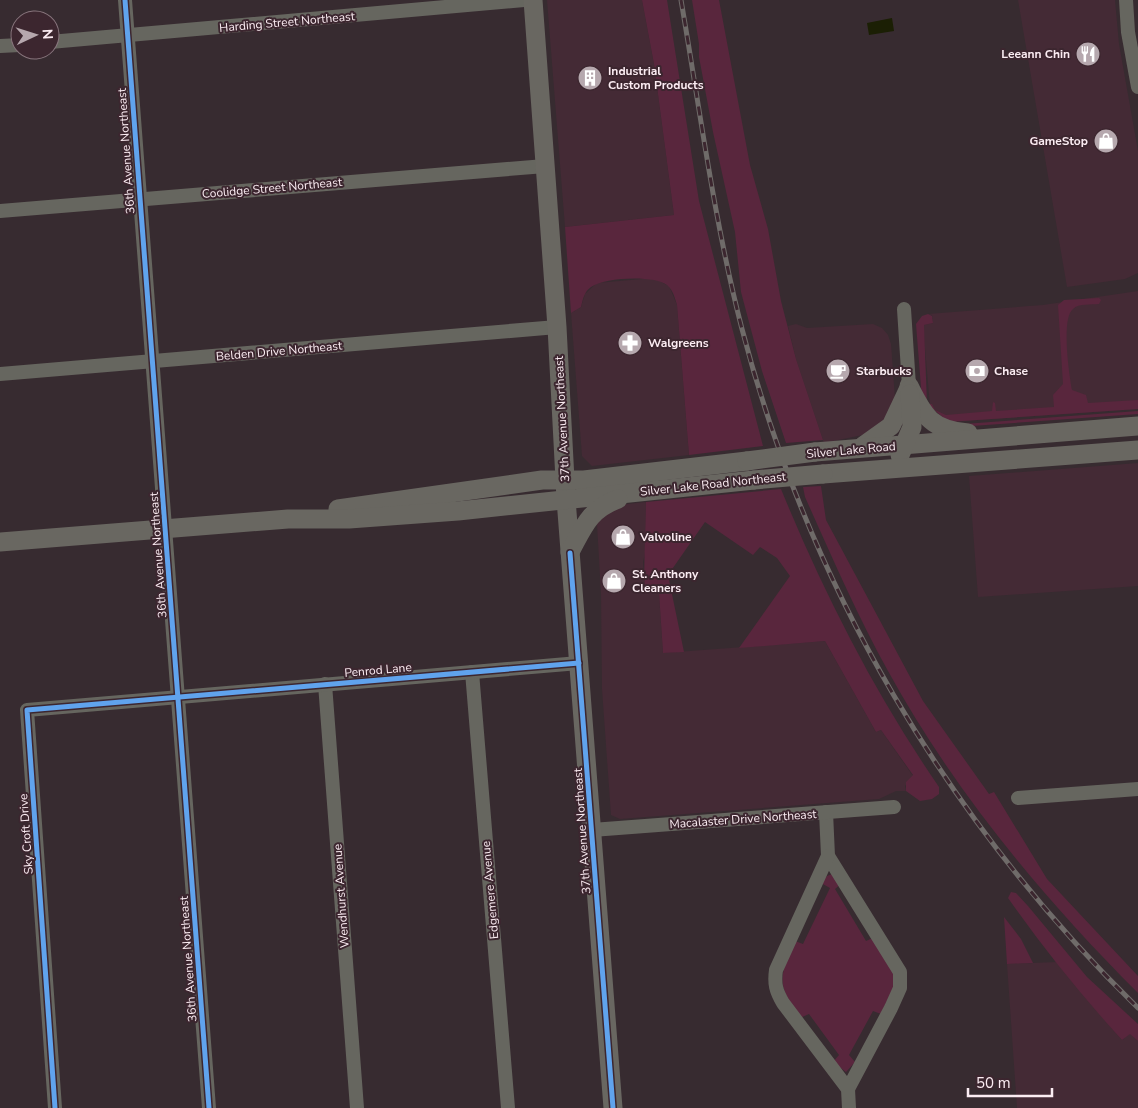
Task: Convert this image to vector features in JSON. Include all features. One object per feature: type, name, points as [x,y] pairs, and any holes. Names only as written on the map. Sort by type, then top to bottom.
[{"type":"main road","name":"37th Avenue Northeast","points":[[533,0],[557,327],[566,499],[613,1108]]},
{"type":"main road","points":[[909,386],[921,410],[936,425],[949,431],[1003,436]]},
{"type":"main road","points":[[879,470],[899,456],[912,427],[909,386]]},
{"type":"main road","points":[[860,448],[891,426],[909,386]]},
{"type":"main road","name":"Silver Lake Road","points":[[565,480],[584,480],[815,452],[1138,426]]},
{"type":"main road","name":"Silver Lake Road Northeast","points":[[0,542],[288,519],[349,519],[754,480],[1138,450]]},
{"type":"main road","name":"Silver Lake Road Northeast","points":[[288,519],[347,507],[542,480],[565,480]]},
{"type":"main road","points":[[570,553],[594,511],[604,504],[636,492]]},
{"type":"street","name":"36th Avenue Northeast","points":[[125,0],[209,1108]]},
{"type":"street","name":"Harding Street Northeast","points":[[60,41],[524,0]]},
{"type":"street","points":[[1126,0],[1128,32],[1138,87]]},
{"type":"street","name":"Coolidge Street Northeast","points":[[0,211],[545,166]]},
{"type":"street","points":[[904,310],[909,386]]},
{"type":"street","name":"Belden Drive Northeast","points":[[0,374],[557,327]]},
{"type":"street","name":"Penrod Lane","points":[[178,696],[579,663]]},
{"type":"street","name":"Edgemere Avenue","points":[[472,672],[508,1108]]},
{"type":"street","name":"Wendhurst Avenue","points":[[326,684],[358,1108]]},
{"type":"street","name":"Sky Croft Drive","points":[[55,1108],[27,710],[178,696]]},
{"type":"street","points":[[1018,798],[1138,789]]},
{"type":"street","name":"Macalaster Drive Northeast","points":[[592,830],[894,807]]},
{"type":"street","points":[[826,812],[828,856],[776,970],[774,980],[776,991],[783,1003],[848,1089]]},
{"type":"street","points":[[828,856],[900,972],[900,988],[848,1089],[849,1108]]},
{"type":"shaded area","points":[[547,0],[642,0],[654,64],[674,215],[565,227]]},
{"type":"shaded area","points":[[642,0],[667,0],[699,201],[763,446],[689,455],[677,305],[675,297],[667,285],[652,280],[629,278],[607,281],[591,287],[584,296],[581,307],[571,313],[565,227],[674,215],[654,64]]},
{"type":"shaded area","points":[[692,0],[719,0],[750,165],[768,229],[781,301],[796,359],[823,440],[786,443],[762,371],[741,292],[735,232],[699,57],[699,44]]},
{"type":"shaded area","points":[[1018,0],[1115,0],[1119,44],[1138,151],[1138,273],[1125,279],[1067,287]]},
{"type":"shaded area","points":[[892,18],[894,31],[869,35],[867,23]]},
{"type":"shaded area","points":[[653,278],[669,286],[677,305],[689,455],[592,466],[582,456],[571,313],[581,307],[585,294],[597,283]]},
{"type":"shaded area","points":[[1138,291],[1138,409],[948,422],[930,406],[923,325],[933,323],[932,315],[928,314],[1043,305]]},
{"type":"shaded area","points":[[1099,298],[1101,300],[1099,304],[1078,306],[1069,314],[1067,347],[1072,390],[1086,395],[1088,403],[1138,400],[1138,409],[948,422],[930,406],[932,404],[935,410],[946,415],[992,411],[993,402],[995,403],[996,411],[1054,407],[1053,395],[1063,384],[1058,305],[1064,300]]},
{"type":"shaded area","points":[[928,314],[932,316],[933,323],[924,325],[927,404],[922,400],[916,324],[922,316]]},
{"type":"shaded area","points":[[796,324],[807,328],[873,324],[882,328],[888,335],[891,344],[895,399],[893,412],[872,433],[824,443],[796,359],[788,326]]},
{"type":"shaded area","points":[[1138,411],[1138,414],[958,427],[950,425]]},
{"type":"shaded area","points":[[1138,463],[1138,586],[978,597],[969,476]]},
{"type":"shaded area","points":[[821,486],[826,520],[923,701],[989,794],[994,792],[1047,879],[1138,976],[1138,993],[1102,957],[1034,881],[971,800],[941,758],[914,715],[888,671],[866,628],[805,497],[803,487]]},
{"type":"shaded area","points":[[781,489],[833,605],[872,680],[939,787],[939,794],[932,799],[920,801],[906,791],[906,782],[913,775],[881,730],[876,732],[825,641],[739,648],[790,576],[777,558],[760,547],[753,555],[705,522],[668,575],[684,652],[663,653],[659,593],[645,594],[646,502]]},
{"type":"shaded area","points":[[646,502],[647,544],[643,562],[645,594],[659,593],[663,653],[825,641],[876,732],[881,730],[913,776],[905,786],[906,791],[896,791],[879,799],[620,819],[611,815],[602,689],[601,594],[597,524],[607,511],[619,505]]},
{"type":"shaded area","points":[[832,874],[842,883],[835,889],[866,941],[875,937],[893,966],[895,984],[881,1014],[873,1011],[849,1055],[855,1062],[846,1072],[833,1062],[839,1055],[809,1014],[800,1018],[787,996],[782,980],[783,972],[795,941],[803,944],[830,888],[821,883],[827,876]]},
{"type":"shaded area","points":[[1011,892],[1016,893],[1028,906],[1087,977],[1138,1024],[1138,1041],[1130,1034],[1122,1040],[1092,1006],[1021,917],[1008,898]]},
{"type":"shaded area","points":[[1004,917],[1021,939],[1033,963],[1007,964]]},
{"type":"shaded area","points":[[1056,962],[1122,1040],[1130,1033],[1138,1041],[1138,1108],[1017,1108],[1007,964]]},
{"type":"railway","points":[[681,0],[715,206],[732,288],[770,425],[805,518],[847,608],[894,696],[947,779],[1005,860],[1069,936],[1138,1008]]},
{"type":"cycle path","points":[[125,0],[209,1108]]},
{"type":"cycle path","points":[[570,553],[613,1108]]},
{"type":"cycle path","points":[[55,1108],[27,710],[579,663]]},
{"type":"place","name":"Leeann Chin","points":[[1088,54]]},
{"type":"place","name":"Industrial Custom Products","points":[[590,78]]},
{"type":"place","name":"GameStop","points":[[1106,141]]},
{"type":"place","name":"Walgreens","points":[[630,343]]},
{"type":"place","name":"Starbucks","points":[[838,371]]},
{"type":"place","name":"Chase","points":[[977,371]]},
{"type":"place","name":"Valvoline","points":[[623,537]]},
{"type":"place","name":"St. Anthony Cleaners","points":[[614,581]]}]
